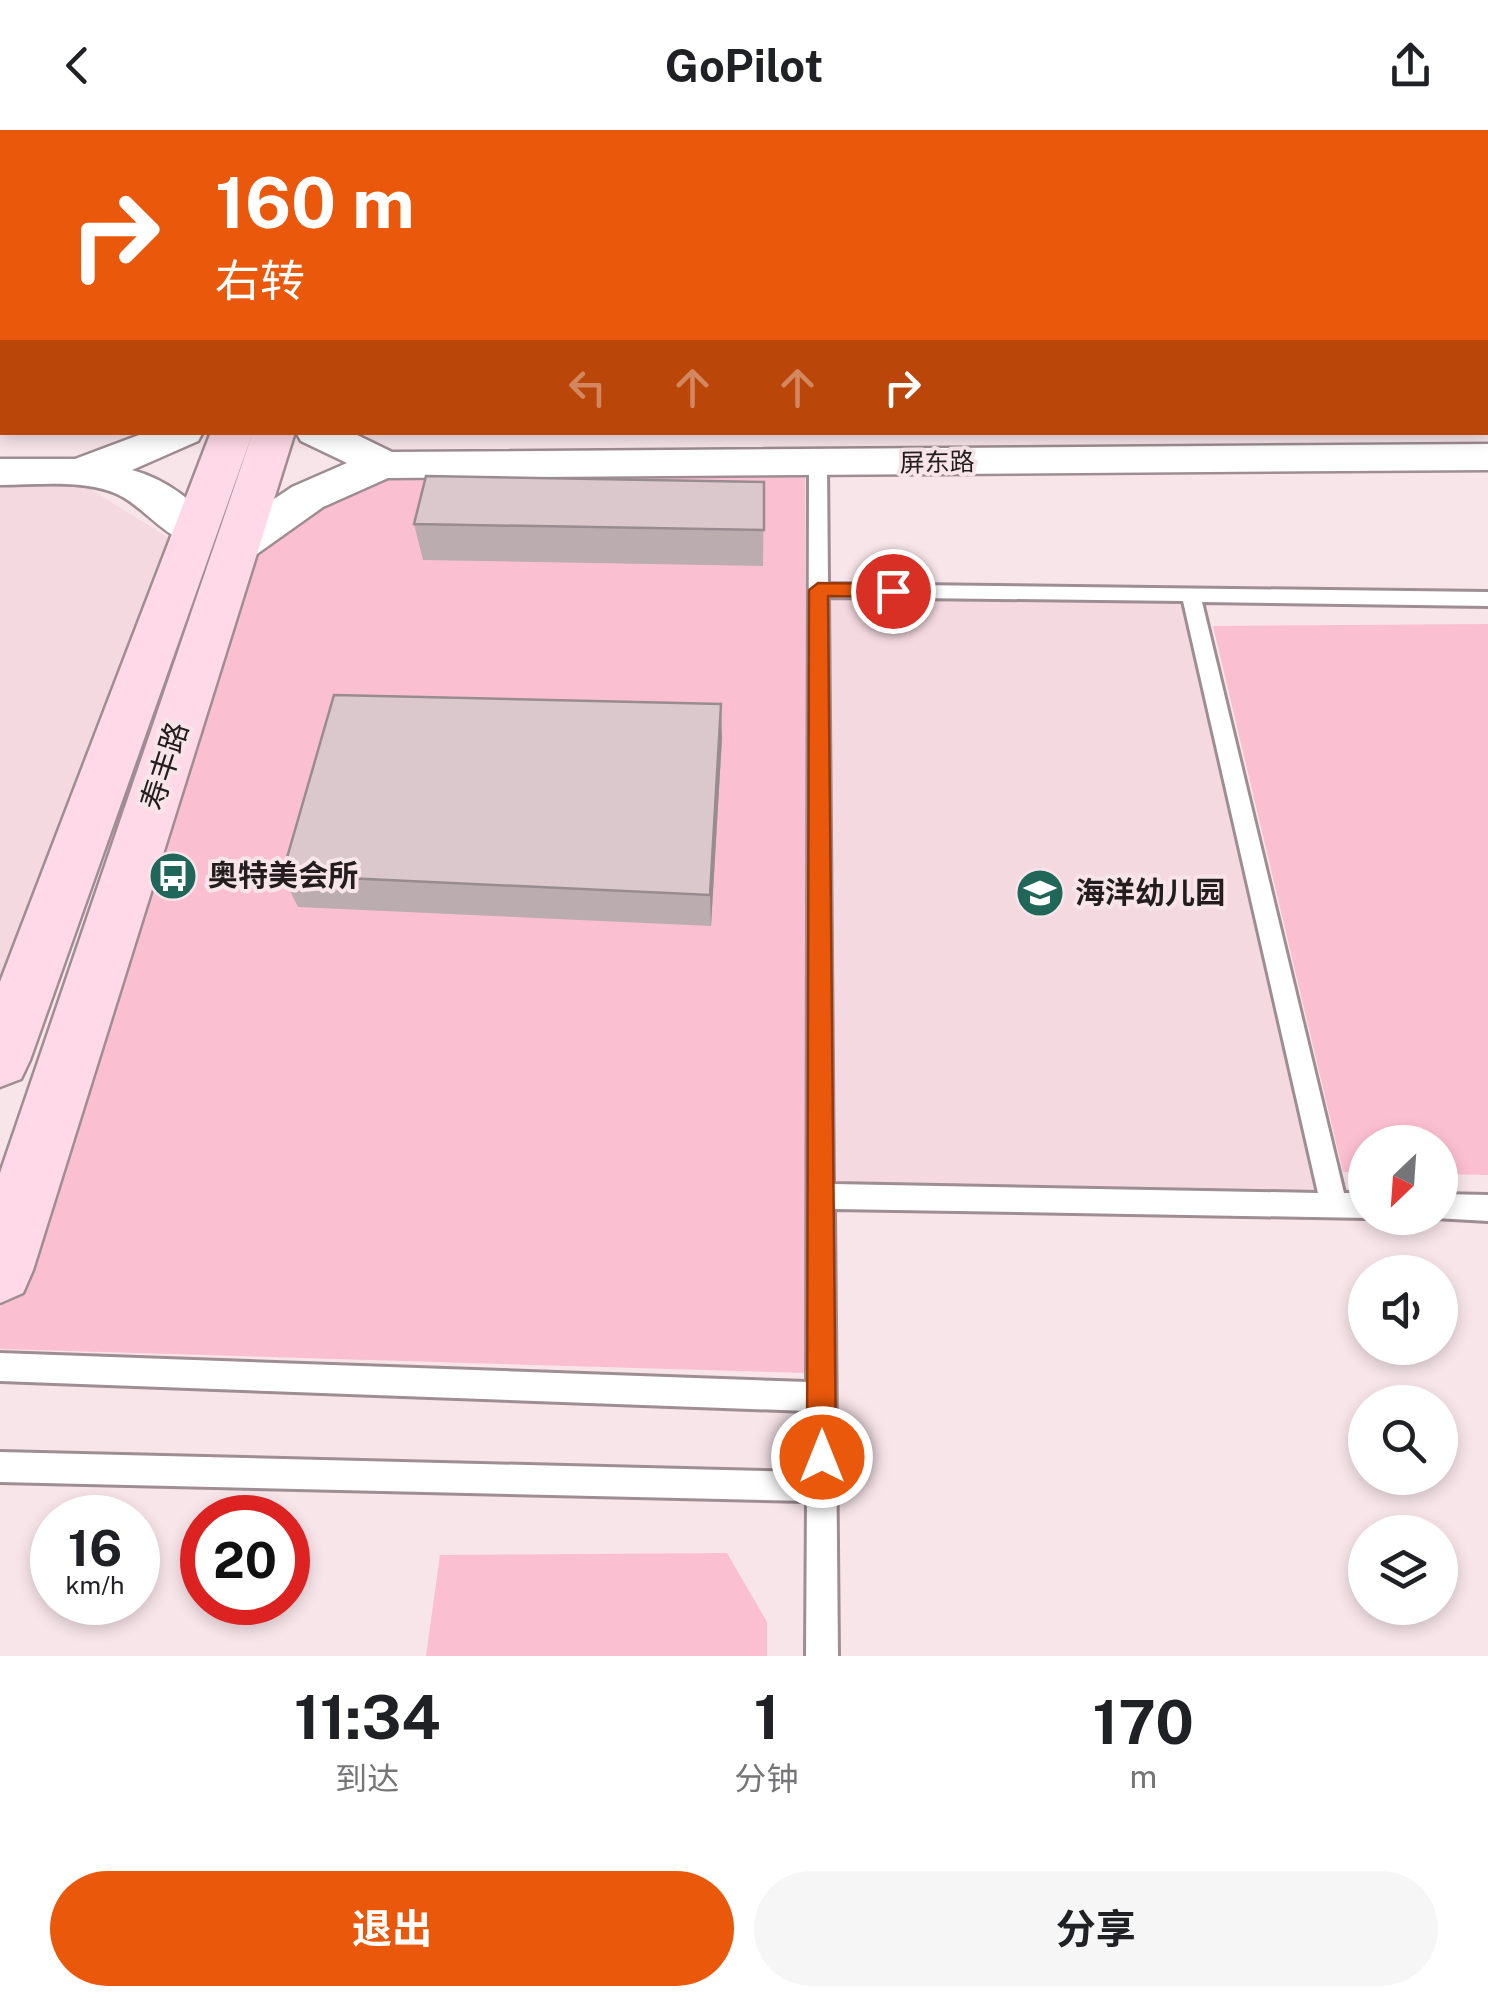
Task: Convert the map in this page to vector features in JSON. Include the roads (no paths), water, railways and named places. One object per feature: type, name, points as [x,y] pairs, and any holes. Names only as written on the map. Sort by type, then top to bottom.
[{"type":"main road","name":"寿丰路","points":[[0,1270],[216,538],[232,435]]},
{"type":"main road","name":"寿丰路","points":[[0,1060],[216,538],[272,435]]},
{"type":"street","points":[[79,472],[131,456],[176,435]]},
{"type":"street","name":"屏东路","points":[[322,435],[385,465]]},
{"type":"street","name":"屏东路","points":[[216,538],[290,505],[330,482],[385,465],[1488,457]]},
{"type":"street","points":[[0,472],[79,472],[144,486],[216,538]]},
{"type":"lane","points":[[818,464],[822,1656]]},
{"type":"lane","points":[[818,590],[1488,598]]},
{"type":"lane","points":[[1191,595],[1334,1206]]},
{"type":"lane","points":[[820,1196],[1348,1206]]},
{"type":"lane","points":[[1458,1207],[1488,1208]]},
{"type":"lane","points":[[0,1367],[821,1396]]},
{"type":"lane","points":[[0,1467],[822,1487]]},
{"type":"place","name":"奥特美会所","points":[[173,876]]},
{"type":"place","name":"海洋幼儿园","points":[[1040,893]]}]
